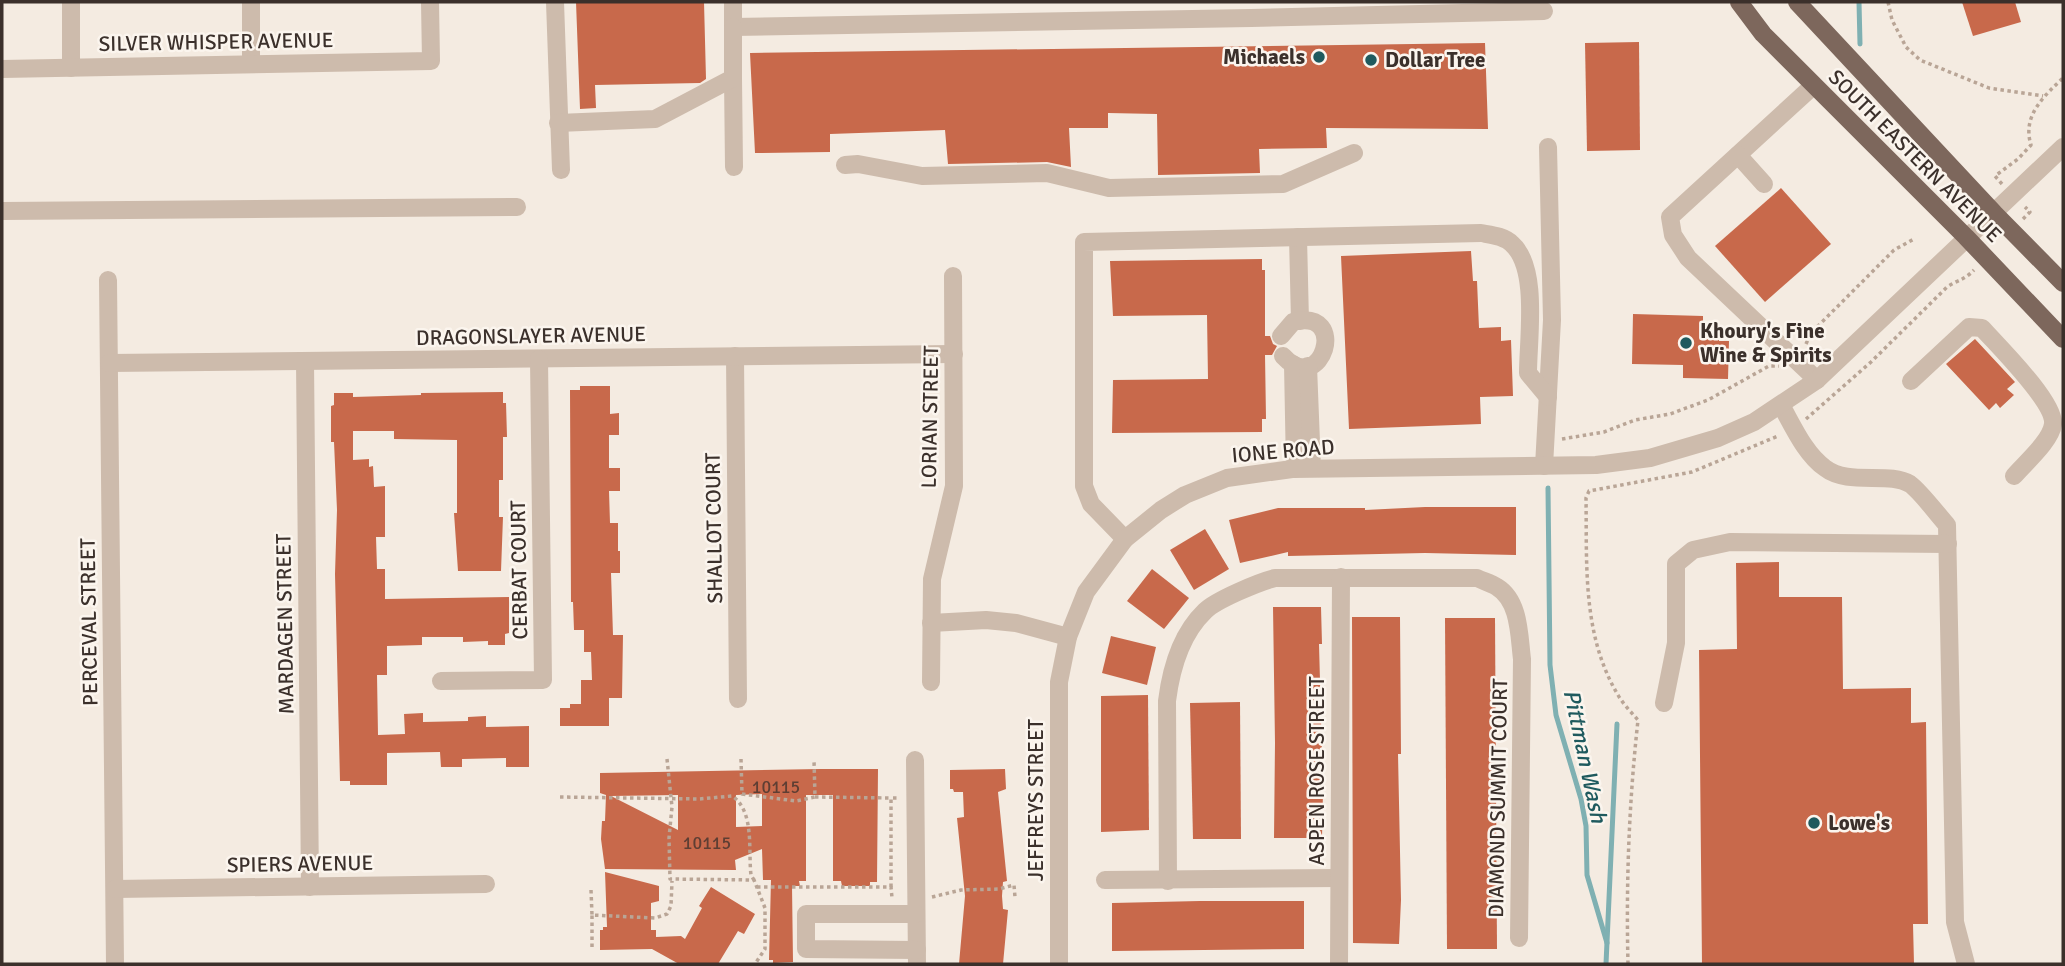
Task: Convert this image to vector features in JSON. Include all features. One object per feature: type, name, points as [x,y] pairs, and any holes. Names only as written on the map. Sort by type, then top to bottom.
[{"type":"main road","name":"SOUTH EASTERN AVENUE","points":[[1739,2],[1763,34],[1812,86],[1966,237],[2063,340]]},
{"type":"main road","name":"SOUTH EASTERN AVENUE","points":[[1797,2],[2011,232],[2063,283]]},
{"type":"street","points":[[71,2],[71,68]]},
{"type":"street","points":[[251,2],[251,64]]},
{"type":"street","name":"SILVER WHISPER AVENUE","points":[[2,69],[431,61],[430,2]]},
{"type":"street","points":[[555,2],[561,170]]},
{"type":"street","points":[[733,2],[734,167]]},
{"type":"street","points":[[733,27],[1251,10],[1544,11]]},
{"type":"street","points":[[558,122],[655,119],[733,78]]},
{"type":"street","points":[[1812,86],[1670,216],[1673,235],[1688,258],[1816,380]]},
{"type":"street","name":"IONE ROAD","points":[[1068,637],[1086,592],[1125,539],[1161,510],[1195,491],[1227,478],[1303,469],[1576,466],[1650,458],[1718,438],[1754,422],[1816,380],[2063,146]]},
{"type":"street","points":[[1544,466],[1552,320],[1548,148]]},
{"type":"street","points":[[845,165],[858,164],[922,176],[1047,173],[1109,188],[1283,184],[1354,153]]},
{"type":"street","points":[[1738,155],[1764,184]]},
{"type":"street","points":[[2,211],[517,207]]},
{"type":"street","points":[[1125,539],[1091,504],[1084,486],[1084,242],[1481,233],[1496,235],[1512,243],[1521,256],[1529,278],[1529,376],[1548,397]]},
{"type":"street","points":[[1297,237],[1300,321]]},
{"type":"street","name":"LORIAN STREET","points":[[931,682],[932,579],[954,486],[953,276]]},
{"type":"street","name":"PERCEVAL STREET","points":[[108,280],[116,964]]},
{"type":"street","points":[[1281,335],[1287,327],[1300,321],[1315,323],[1321,329],[1326,343],[1322,358],[1295,362],[1303,469]]},
{"type":"street","points":[[1911,381],[1969,327],[1982,328],[2027,378],[2047,405],[2053,422],[2050,433],[2014,476]]},
{"type":"street","name":"DRAGONSLAYER AVENUE","points":[[109,363],[954,354]]},
{"type":"street","name":"SHALLOT COURT","points":[[735,356],[738,699]]},
{"type":"street","name":"CERBAT COURT","points":[[441,681],[543,680],[540,359]]},
{"type":"street","name":"MARDAGEN STREET","points":[[305,361],[310,887]]},
{"type":"street","points":[[1781,405],[1811,455],[1826,470],[1850,478],[1881,478],[1909,484],[1947,525],[1955,922],[1966,964]]},
{"type":"street","points":[[1664,703],[1676,643],[1676,564],[1693,551],[1730,541],[1948,544]]},
{"type":"street","name":"ASPEN ROSE STREET","points":[[1339,964],[1340,577]]},
{"type":"street","name":"DIAMOND SUMMIT COURT","points":[[1168,880],[1167,701],[1171,672],[1189,630],[1206,609],[1275,578],[1477,578],[1499,588],[1512,604],[1522,659],[1519,938]]},
{"type":"street","points":[[931,623],[1016,623],[1068,637]]},
{"type":"street","name":"JEFFREYS STREET","points":[[1059,964],[1059,682],[1068,637]]},
{"type":"street","points":[[915,760],[917,957],[806,949],[806,914],[892,914],[916,905]]},
{"type":"street","points":[[1105,880],[1339,878]]},
{"type":"street","name":"SPIERS AVENUE","points":[[115,889],[486,884]]},
{"type":"path","points":[[1888,2],[1892,20],[1906,47],[1920,60],[1989,88],[2044,97]]},
{"type":"path","points":[[2011,232],[2029,212],[1995,176],[2018,159],[2031,145],[2027,133],[2028,122],[2044,97],[2063,78]]},
{"type":"path","points":[[1806,344],[1811,332],[1894,250],[1914,239]]},
{"type":"path","points":[[1628,964],[1627,865],[1631,784],[1638,720],[1618,695],[1606,669],[1591,623],[1587,595],[1586,498],[1590,491],[1692,472],[1794,428],[1871,362],[1947,287],[1956,281],[1965,280],[1986,258]]},
{"type":"path","points":[[1562,439],[1604,432],[1635,420],[1670,414],[1707,400],[1769,366],[1779,366]]},
{"type":"path","points":[[592,915],[655,918],[667,915],[671,906],[669,838],[672,798],[667,759]]},
{"type":"path","points":[[741,759],[742,794]]},
{"type":"path","points":[[814,760],[815,797]]},
{"type":"path","points":[[560,797],[734,797],[742,794],[787,800],[815,797],[915,797]]},
{"type":"path","points":[[734,797],[744,811],[750,846],[751,875],[765,908],[765,949],[755,964]]},
{"type":"path","points":[[891,798],[892,914]]},
{"type":"path","points":[[672,881],[754,880]]},
{"type":"path","points":[[916,905],[961,890],[999,889],[1012,885],[1015,897]]},
{"type":"path","points":[[757,887],[891,887]]},
{"type":"path","points":[[592,890],[592,947]]},
{"type":"building","points":[[576,2],[704,2],[706,79],[700,83],[595,85],[596,108],[580,109]]},
{"type":"building","points":[[1962,2],[2015,2],[2021,22],[1973,36]]},
{"type":"building","points":[[1639,42],[1640,150],[1587,151],[1585,43]]},
{"type":"building","points":[[1485,43],[1488,129],[1326,128],[1327,148],[1259,149],[1260,173],[1158,175],[1157,114],[1108,113],[1108,128],[1069,128],[1071,167],[1047,162],[948,164],[945,130],[830,134],[830,152],[755,153],[750,53]]},
{"type":"building","points":[[1781,188],[1831,244],[1765,302],[1715,246]]},
{"type":"building","points":[[1471,251],[1473,281],[1477,281],[1479,328],[1501,327],[1501,341],[1511,340],[1513,396],[1480,397],[1481,424],[1349,429],[1341,256]]},
{"type":"building","points":[[1262,259],[1262,270],[1265,270],[1265,336],[1270,336],[1273,344],[1277,346],[1272,355],[1265,355],[1266,419],[1262,419],[1262,432],[1112,433],[1113,380],[1208,379],[1207,315],[1113,316],[1110,261]]},
{"type":"building","points":[[1633,314],[1703,316],[1703,325],[1719,326],[1719,341],[1729,341],[1728,379],[1683,378],[1683,365],[1632,364]]},
{"type":"building","points":[[1975,339],[2015,382],[2007,389],[2014,395],[2000,408],[1996,403],[1989,410],[1946,364]]},
{"type":"building","points":[[580,386],[610,386],[610,414],[619,413],[619,435],[609,435],[609,468],[620,468],[620,491],[609,491],[610,523],[618,523],[620,551],[620,573],[611,573],[613,635],[623,635],[622,698],[609,698],[609,726],[560,726],[560,708],[581,704],[581,680],[592,680],[591,652],[584,652],[584,630],[574,630],[571,602],[570,390],[580,390]]},
{"type":"building","points":[[503,392],[507,437],[503,437],[503,480],[499,480],[499,517],[503,517],[501,571],[458,571],[454,513],[457,513],[457,440],[394,439],[394,431],[353,431],[353,460],[369,459],[369,467],[373,466],[374,487],[385,486],[385,537],[376,537],[377,569],[385,569],[385,599],[509,597],[509,633],[505,634],[505,645],[488,645],[488,641],[463,642],[463,637],[422,637],[422,645],[387,646],[387,675],[377,675],[378,735],[405,734],[404,714],[423,713],[423,722],[468,721],[468,717],[486,716],[486,727],[529,726],[529,767],[506,767],[506,758],[462,759],[462,767],[441,767],[440,752],[387,753],[387,785],[350,785],[350,781],[340,781],[335,574],[337,510],[334,442],[331,442],[331,406],[334,405],[334,393],[353,393],[353,397]]},
{"type":"building","points":[[1516,507],[1516,555],[1425,553],[1288,556],[1288,552],[1240,563],[1229,520],[1278,508],[1365,510]]},
{"type":"building","points":[[1205,529],[1229,569],[1194,590],[1170,550]]},
{"type":"building","name":"Lowe's","points":[[1779,562],[1779,597],[1842,597],[1843,689],[1911,688],[1911,723],[1926,722],[1928,924],[1913,924],[1914,964],[1702,964],[1699,650],[1737,649],[1736,563]]},
{"type":"building","points":[[1152,569],[1189,598],[1164,629],[1127,601]]},
{"type":"building","points":[[1273,607],[1321,607],[1322,644],[1319,644],[1322,838],[1274,838]]},
{"type":"building","points":[[1352,617],[1400,617],[1399,944],[1353,943]]},
{"type":"building","points":[[1445,618],[1495,618],[1497,949],[1447,949]]},
{"type":"building","points":[[1111,636],[1156,647],[1147,685],[1102,673]]},
{"type":"building","points":[[1148,695],[1149,830],[1101,832],[1101,696]]},
{"type":"building","points":[[1240,702],[1241,839],[1193,839],[1190,703]]},
{"type":"building","points":[[878,769],[877,882],[870,882],[870,886],[842,886],[841,881],[833,881],[833,795],[806,795],[806,881],[799,881],[800,886],[792,886],[793,962],[773,963],[773,960],[769,960],[771,880],[763,880],[762,849],[735,860],[736,870],[605,869],[601,839],[606,795],[600,793],[600,773]],"holes":[[[762,794],[762,826],[736,827],[736,795]],[[678,795],[678,830],[611,796]]]},
{"type":"building","points":[[1005,769],[1006,789],[998,792],[1007,881],[1003,882],[1003,909],[1008,910],[1003,964],[959,964],[965,896],[957,818],[964,817],[963,792],[950,789],[950,770]]},
{"type":"building","points":[[605,872],[659,886],[659,901],[651,903],[651,930],[656,930],[656,937],[681,936],[685,939],[702,908],[699,906],[711,887],[755,914],[744,934],[738,931],[718,964],[679,964],[652,949],[600,950],[600,930],[607,927]]},
{"type":"building","points":[[1304,901],[1304,949],[1112,951],[1112,903]]},
{"type":"waterway","name":"Pittman Wash","points":[[1859,2],[1860,44]]},
{"type":"waterway","name":"Pittman Wash","points":[[1548,488],[1550,665],[1556,715],[1581,799],[1586,826],[1587,875],[1607,943]]},
{"type":"waterway","name":"Pittman Wash","points":[[1606,964],[1617,724]]},
{"type":"place","name":"Michaels","points":[[1319,57]]},
{"type":"place","name":"Dollar Tree","points":[[1371,60]]},
{"type":"place","name":"Khoury's Fine Wine & Spirits","points":[[1686,343]]},
{"type":"place","name":"Lowe's","points":[[1814,823]]}]
